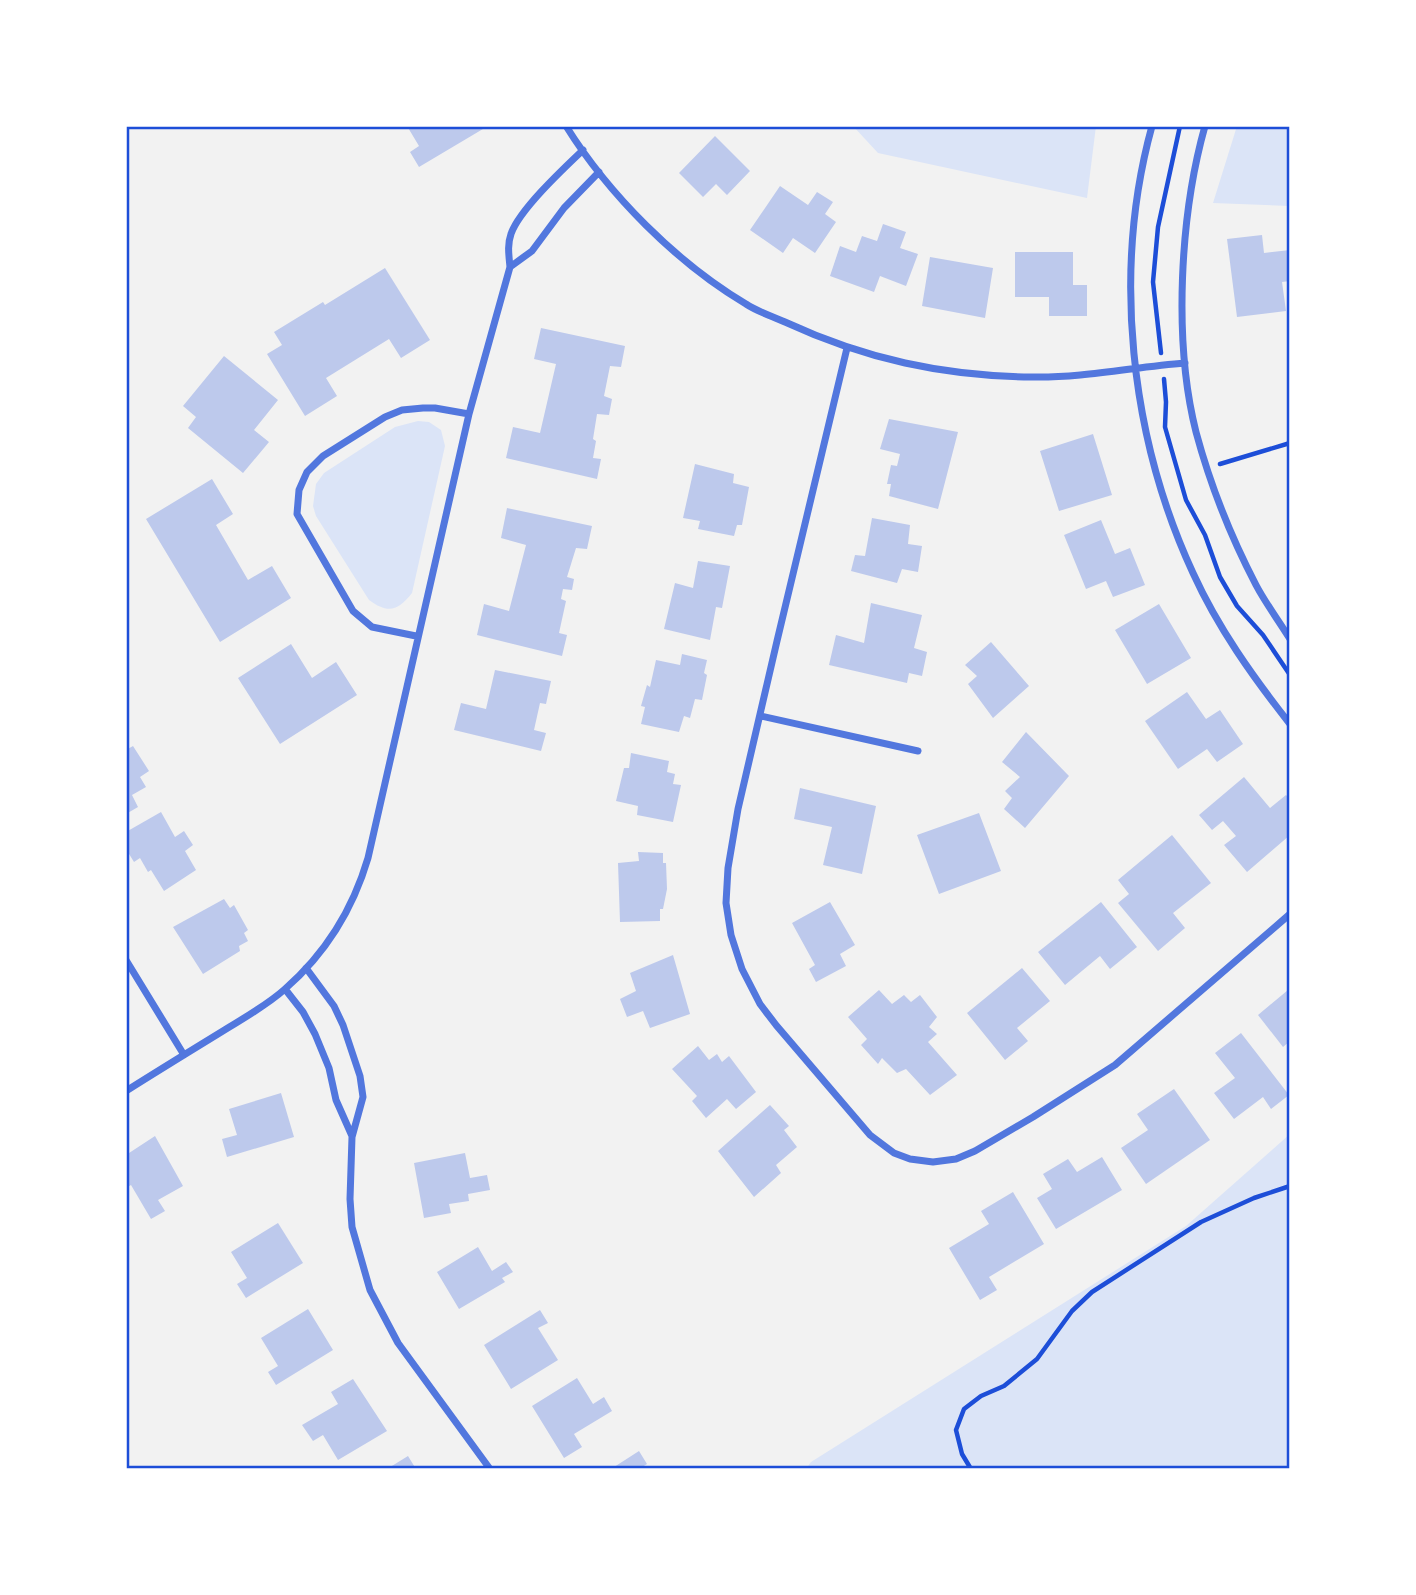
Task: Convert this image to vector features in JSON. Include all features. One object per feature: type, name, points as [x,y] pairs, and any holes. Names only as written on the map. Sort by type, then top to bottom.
[{"type":"street","points":[[566,126],[599,173],[664,242],[707,278],[747,305],[847,348],[917,367],[990,376],[1036,377],[1185,362]]},
{"type":"street","points":[[1152,126],[1132,258],[1136,368],[1146,432],[1162,493],[1192,572],[1218,622],[1253,678],[1290,724]]},
{"type":"street","points":[[1205,126],[1189,201],[1184,260],[1185,362],[1195,428],[1230,530],[1256,586],[1290,639]]},
{"type":"street","points":[[126,1091],[285,989],[306,968],[344,919],[362,879],[469,414],[510,267],[508,248],[511,232],[546,186],[583,150]]},
{"type":"street","points":[[510,267],[532,251],[564,208],[599,173]]},
{"type":"street","points":[[847,348],[738,808],[728,867],[726,903],[731,935],[742,969],[760,1004],[776,1025],[870,1135],[894,1153],[933,1162],[956,1159],[1034,1117],[1115,1065],[1290,914]]},
{"type":"street","points":[[416,636],[372,627],[353,611],[297,514],[299,490],[307,472],[323,456],[385,417],[402,410],[423,408],[469,414]]},
{"type":"street","points":[[761,716],[918,751]]},
{"type":"street","points":[[126,960],[184,1055]]},
{"type":"street","points":[[306,968],[334,1006],[360,1076],[363,1097],[352,1137],[350,1199],[352,1227],[370,1290],[398,1343],[490,1469]]},
{"type":"street","points":[[285,989],[303,1012],[315,1034],[329,1068],[336,1100],[352,1137]]},
{"type":"path","points":[[1159,328],[1153,282],[1158,228],[1180,126]]},
{"type":"path","points":[[1166,402],[1165,427],[1186,499],[1205,535],[1220,577],[1237,606],[1263,635],[1290,675]]},
{"type":"path","points":[[1208,468],[1290,443]]},
{"type":"path","points":[[971,1469],[962,1454],[956,1430],[964,1409],[981,1396],[1004,1386],[1037,1359],[1072,1311],[1092,1292],[1201,1222],[1254,1198],[1290,1186]]},
{"type":"shaded area","points":[[853,126],[1096,126],[1087,198],[878,153]]},
{"type":"shaded area","points":[[1237,126],[1290,126],[1290,206],[1213,203]]},
{"type":"shaded area","points":[[418,421],[429,422],[441,430],[445,446],[412,593],[402,604],[387,609],[369,600],[316,516],[313,506],[316,484],[324,473],[395,427]]},
{"type":"shaded area","points":[[1290,1134],[1290,1469],[806,1469],[811,1462],[1186,1226]]},
{"type":"building","points":[[407,126],[488,126],[419,167],[410,152],[419,146]]},
{"type":"building","points":[[715,136],[750,171],[727,195],[716,184],[703,197],[679,173]]},
{"type":"building","points":[[780,186],[808,205],[817,192],[833,202],[825,214],[836,222],[815,253],[793,238],[783,253],[750,230]]},
{"type":"building","points":[[883,224],[906,232],[900,248],[918,254],[906,286],[880,276],[874,292],[830,276],[840,246],[856,252],[862,236],[877,241]]},
{"type":"building","points":[[1262,235],[1264,253],[1290,250],[1290,281],[1282,282],[1286,311],[1237,317],[1227,239]]},
{"type":"building","points":[[1015,252],[1073,252],[1073,285],[1087,285],[1087,316],[1049,316],[1049,297],[1015,297]]},
{"type":"building","points":[[930,257],[993,268],[985,318],[922,306]]},
{"type":"building","points":[[385,268],[430,340],[401,358],[389,339],[326,378],[337,396],[305,416],[267,354],[282,345],[274,332]]},
{"type":"building","points":[[541,328],[625,346],[621,367],[610,366],[604,396],[612,399],[609,415],[597,414],[593,458],[601,459],[597,479],[506,458],[513,427],[540,433],[556,364],[534,359]]},
{"type":"building","points":[[224,356],[278,400],[254,430],[269,442],[243,473],[188,428],[196,417],[183,406]]},
{"type":"building","points":[[889,419],[958,432],[938,509],[889,496],[891,484],[887,484],[891,465],[897,466],[900,454],[880,449]]},
{"type":"building","points":[[1093,434],[1112,495],[1059,511],[1040,451]]},
{"type":"building","points":[[695,464],[734,474],[733,483],[749,487],[742,525],[737,525],[734,536],[698,529],[700,521],[683,518]]},
{"type":"building","points":[[212,479],[233,514],[216,525],[248,580],[272,566],[291,598],[220,642],[146,519]]},
{"type":"building","points":[[507,508],[592,526],[587,549],[576,548],[567,577],[574,579],[572,590],[563,589],[561,599],[566,601],[559,633],[567,635],[562,656],[477,635],[484,604],[509,611],[526,545],[501,538]]},
{"type":"building","points":[[872,518],[910,525],[908,544],[922,546],[918,572],[902,569],[897,583],[851,571],[855,555],[865,556]]},
{"type":"building","points":[[1101,520],[1115,554],[1130,548],[1145,585],[1113,597],[1106,581],[1086,589],[1064,535]]},
{"type":"building","points":[[698,561],[730,566],[722,608],[716,607],[710,640],[664,629],[675,583],[693,588]]},
{"type":"building","points":[[871,603],[922,615],[914,648],[927,652],[922,676],[909,673],[907,683],[829,665],[836,635],[864,643]]},
{"type":"building","points":[[1159,604],[1191,658],[1147,684],[1115,630]]},
{"type":"building","points":[[991,642],[1029,686],[993,718],[968,684],[977,676],[965,665]]},
{"type":"building","points":[[291,644],[312,678],[336,662],[357,695],[280,744],[238,678]]},
{"type":"building","points":[[682,654],[707,660],[702,700],[695,699],[690,718],[684,716],[679,732],[641,724],[645,707],[641,706],[647,685],[650,687],[656,660],[680,665]]},
{"type":"building","points":[[495,670],[551,681],[546,704],[540,703],[534,730],[546,733],[541,751],[454,730],[461,703],[486,709]]},
{"type":"building","points":[[1187,692],[1206,719],[1220,710],[1243,744],[1217,762],[1207,749],[1178,769],[1145,721]]},
{"type":"building","points":[[1026,732],[1069,776],[1025,828],[1004,809],[1012,798],[1005,791],[1020,777],[1002,762]]},
{"type":"building","points":[[133,746],[149,771],[140,777],[146,787],[132,795],[138,807],[126,814],[126,750]]},
{"type":"building","points":[[631,753],[669,761],[667,772],[675,774],[673,784],[681,785],[673,822],[637,815],[638,806],[616,801],[624,768],[629,768]]},
{"type":"building","points":[[1244,777],[1270,808],[1286,795],[1290,799],[1290,835],[1247,872],[1224,845],[1236,836],[1223,821],[1212,830],[1199,815]]},
{"type":"building","points":[[800,788],[876,806],[862,874],[823,865],[832,827],[794,819]]},
{"type":"building","points":[[161,812],[175,837],[184,831],[193,845],[185,851],[196,870],[164,891],[151,870],[148,872],[140,858],[134,862],[126,849],[126,832]]},
{"type":"building","points":[[979,813],[1001,871],[939,894],[917,835]]},
{"type":"building","points":[[1172,835],[1211,883],[1173,913],[1185,928],[1158,951],[1118,903],[1129,894],[1118,880]]},
{"type":"building","points":[[638,852],[663,853],[667,889],[663,909],[660,909],[660,921],[620,922],[618,863],[639,861]]},
{"type":"building","points":[[224,899],[230,908],[234,905],[248,930],[244,933],[248,941],[239,946],[240,951],[203,974],[173,927]]},
{"type":"building","points":[[830,902],[855,945],[840,954],[846,966],[816,982],[809,969],[815,965],[792,923]]},
{"type":"building","points":[[1101,902],[1137,947],[1110,969],[1100,956],[1065,985],[1038,952]]},
{"type":"building","points":[[673,955],[690,1014],[650,1028],[643,1011],[627,1017],[620,999],[636,991],[630,973]]},
{"type":"building","points":[[1022,968],[1050,1001],[1017,1028],[1028,1041],[1005,1060],[967,1013]]},
{"type":"building","points":[[879,990],[892,1004],[904,995],[911,1002],[920,995],[937,1017],[929,1027],[937,1034],[928,1042],[957,1075],[930,1095],[906,1069],[897,1073],[882,1058],[878,1064],[861,1045],[867,1039],[848,1017]]},
{"type":"building","points":[[1288,990],[1290,1041],[1283,1047],[1258,1015]]},
{"type":"building","points":[[1241,1033],[1289,1095],[1271,1109],[1263,1097],[1234,1119],[1214,1093],[1235,1078],[1215,1053]]},
{"type":"building","points":[[698,1046],[709,1060],[717,1054],[722,1062],[729,1056],[756,1092],[736,1109],[727,1099],[706,1118],[692,1101],[697,1096],[672,1069]]},
{"type":"building","points":[[1174,1089],[1210,1140],[1146,1184],[1121,1148],[1148,1130],[1137,1114]]},
{"type":"building","points":[[281,1093],[294,1137],[227,1157],[222,1139],[237,1135],[229,1109]]},
{"type":"building","points":[[770,1105],[789,1126],[784,1130],[797,1147],[776,1165],[781,1173],[754,1197],[718,1151]]},
{"type":"building","points":[[155,1136],[183,1186],[158,1200],[165,1211],[151,1219],[131,1185],[126,1188],[126,1155]]},
{"type":"building","points":[[465,1153],[470,1178],[487,1175],[490,1190],[468,1194],[469,1201],[449,1204],[451,1213],[424,1218],[414,1163]]},
{"type":"building","points":[[1102,1157],[1122,1190],[1056,1229],[1037,1198],[1052,1189],[1043,1174],[1068,1159],[1077,1172]]},
{"type":"building","points":[[1013,1192],[1044,1244],[989,1277],[997,1290],[980,1300],[949,1248],[989,1224],[981,1211]]},
{"type":"building","points":[[278,1223],[303,1263],[246,1298],[237,1284],[247,1278],[231,1252]]},
{"type":"building","points":[[478,1247],[492,1271],[506,1262],[513,1272],[502,1278],[505,1282],[459,1309],[437,1272]]},
{"type":"building","points":[[308,1309],[333,1350],[276,1385],[268,1372],[278,1366],[261,1338]]},
{"type":"building","points":[[540,1310],[548,1323],[538,1328],[558,1360],[511,1389],[484,1345]]},
{"type":"building","points":[[577,1378],[593,1404],[604,1397],[612,1411],[574,1434],[582,1447],[564,1458],[532,1406]]},
{"type":"building","points":[[353,1379],[387,1431],[338,1460],[323,1435],[313,1441],[302,1425],[338,1404],[331,1392]]},
{"type":"building","points":[[639,1451],[647,1464],[639,1469],[611,1469]]},
{"type":"building","points":[[408,1456],[416,1469],[387,1469]]}]
